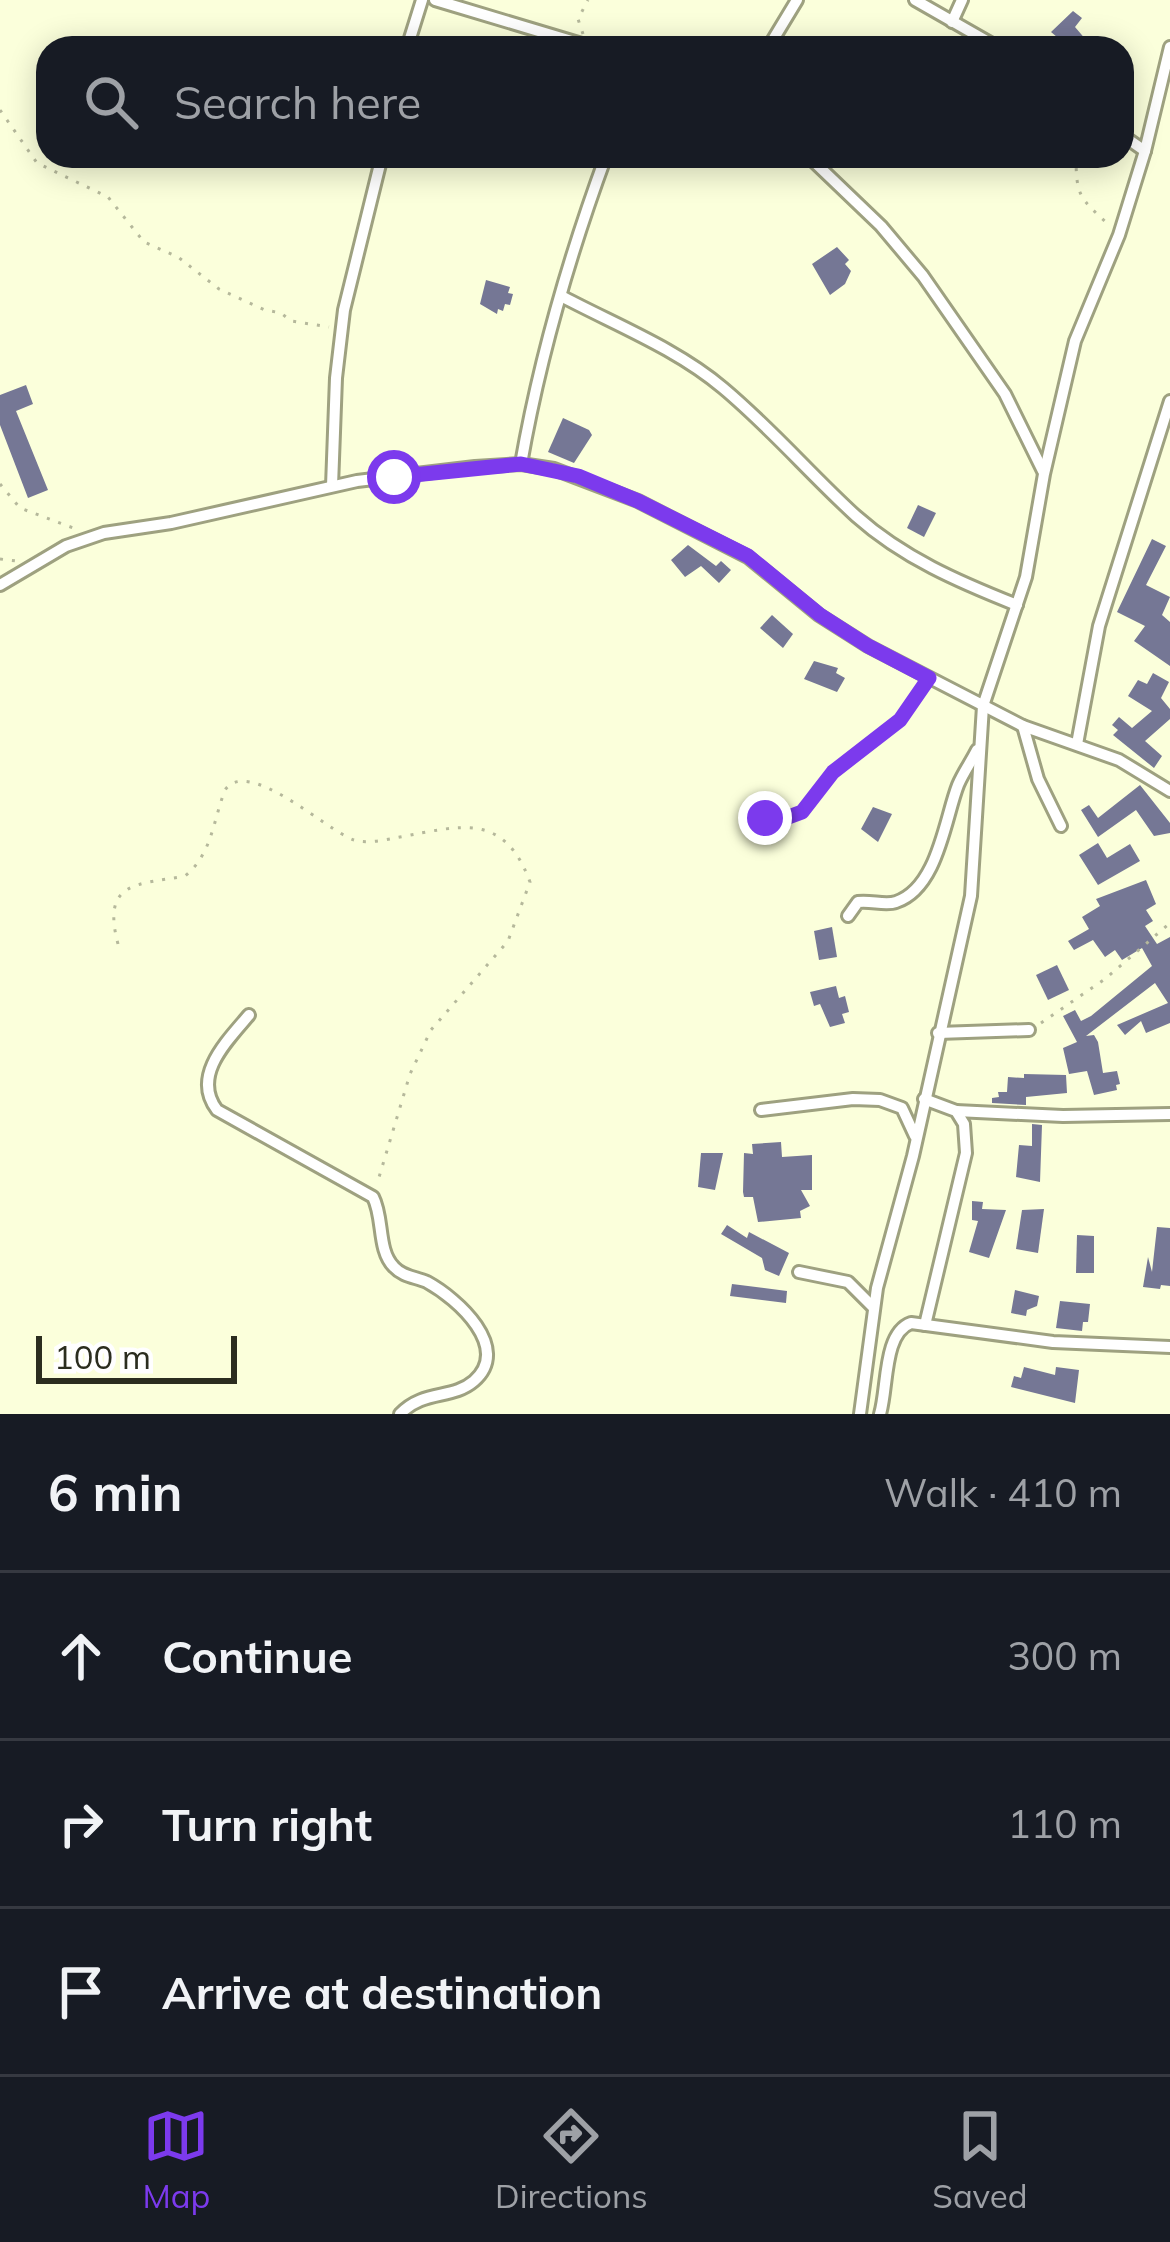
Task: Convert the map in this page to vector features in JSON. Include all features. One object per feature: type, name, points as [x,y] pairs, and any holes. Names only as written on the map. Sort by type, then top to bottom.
[{"type":"street","points":[[411,36],[422,0]]},
{"type":"street","points":[[435,0],[555,36]]},
{"type":"street","points":[[775,36],[797,0]]},
{"type":"street","points":[[915,0],[977,36]]},
{"type":"street","points":[[952,22],[962,0]]},
{"type":"street","points":[[860,1414],[874,1308],[971,896],[983,706],[1017,605],[1075,341],[1119,235],[1170,47]]},
{"type":"street","points":[[1134,143],[1145,151]]},
{"type":"street","points":[[332,486],[348,288],[379,168]]},
{"type":"street","points":[[521,464],[529,418],[603,168]]},
{"type":"street","points":[[821,168],[881,226],[923,276],[1005,394],[1044,474]]},
{"type":"street","points":[[563,297],[720,385],[856,516],[905,554],[1017,605]]},
{"type":"street","points":[[1077,744],[1099,626],[1170,401]]},
{"type":"street","points":[[1157,447],[1170,454]]},
{"type":"street","points":[[0,585],[66,546],[95,536],[332,486],[521,464],[578,476],[748,556],[820,615],[868,646],[1023,726],[1119,760],[1170,791]]},
{"type":"street","points":[[1023,726],[1037,779],[1061,826]]},
{"type":"street","points":[[848,916],[858,902],[890,904],[902,900],[917,885],[949,828],[957,787],[979,748]]},
{"type":"street","points":[[249,1015],[214,1061],[206,1078],[209,1099],[218,1110],[374,1197],[389,1262],[403,1275],[428,1283],[449,1298],[482,1331],[490,1352],[473,1382],[420,1398],[400,1414]]},
{"type":"street","points":[[938,1033],[1029,1030]]},
{"type":"street","points":[[924,1099],[956,1111],[1170,1114]]},
{"type":"street","points":[[761,1110],[880,1100],[902,1108],[916,1139]]},
{"type":"street","points":[[925,1325],[966,1154],[964,1124],[956,1111]]},
{"type":"street","points":[[799,1272],[848,1282],[874,1308]]},
{"type":"street","points":[[880,1414],[897,1331],[911,1323],[1053,1342],[1170,1347]]},
{"type":"path","points":[[586,36],[578,19],[588,0]]},
{"type":"path","points":[[0,110],[36,162]]},
{"type":"path","points":[[47,168],[108,197],[144,242],[178,257],[219,289],[265,310],[342,332]]},
{"type":"path","points":[[1076,168],[1076,189],[1083,203],[1119,235]]},
{"type":"path","points":[[0,484],[9,499],[30,513],[95,536]]},
{"type":"path","points":[[765,818],[783,819],[802,812],[833,772],[900,720],[929,678]]},
{"type":"path","points":[[118,944],[112,921],[122,893],[133,884],[192,871],[204,856],[225,790],[239,779],[278,792],[359,842],[479,826],[511,846],[530,882],[525,903],[508,941],[431,1030],[410,1074],[374,1197]]},
{"type":"path","points":[[1029,1030],[1105,980],[1170,923]]},
{"type":"building","points":[[1073,11],[1082,18],[1075,27],[1083,36],[1051,32]]},
{"type":"building","points":[[837,247],[849,260],[845,264],[851,271],[845,284],[830,295],[812,264]]},
{"type":"building","points":[[486,280],[510,287],[508,293],[513,294],[510,305],[505,304],[497,314],[480,304]]},
{"type":"building","points":[[26,385],[33,404],[16,411],[48,490],[28,498],[0,425],[0,395]]},
{"type":"building","points":[[563,418],[592,435],[574,463],[548,452]]},
{"type":"building","points":[[918,505],[936,513],[924,537],[907,528]]},
{"type":"building","points":[[1152,539],[1166,546],[1146,585],[1170,597],[1162,615],[1170,622],[1170,666],[1134,641],[1145,626],[1117,612]]},
{"type":"building","points":[[688,545],[716,566],[721,561],[731,570],[719,583],[701,566],[685,577],[671,560]]},
{"type":"building","points":[[772,615],[793,634],[783,648],[760,628]]},
{"type":"building","points":[[814,661],[838,668],[836,673],[845,678],[837,692],[804,679]]},
{"type":"building","points":[[1153,673],[1169,682],[1161,698],[1170,709],[1170,719],[1145,741],[1162,756],[1154,768],[1113,735],[1118,730],[1112,725],[1119,717],[1132,728],[1152,711],[1128,696],[1138,680],[1147,684]]},
{"type":"building","points":[[1140,785],[1170,823],[1170,833],[1154,836],[1136,810],[1098,837],[1081,810],[1089,805],[1098,818]]},
{"type":"building","points":[[873,807],[892,814],[878,842],[861,829]]},
{"type":"building","points":[[1098,843],[1107,858],[1130,844],[1140,861],[1098,885],[1079,855]]},
{"type":"building","points":[[1146,880],[1156,904],[1146,910],[1153,921],[1145,926],[1157,944],[1170,937],[1170,1023],[1146,1033],[1141,1021],[1125,1035],[1117,1025],[1168,1003],[1155,983],[1086,1036],[1094,1035],[1098,1042],[1103,1073],[1117,1071],[1120,1084],[1117,1090],[1094,1095],[1087,1071],[1069,1074],[1063,1048],[1077,1042],[1063,1016],[1075,1010],[1081,1021],[1091,1016],[1152,966],[1142,948],[1122,960],[1115,950],[1105,957],[1093,940],[1074,950],[1068,941],[1089,929],[1082,917],[1100,906],[1096,899]]},
{"type":"building","points":[[832,927],[837,957],[819,960],[814,931]]},
{"type":"building","points":[[1057,965],[1069,990],[1048,1000],[1036,975]]},
{"type":"building","points":[[836,986],[849,1012],[842,1014],[845,1023],[830,1027],[810,992]]},
{"type":"building","points":[[1024,1074],[1066,1075],[1067,1093],[1026,1097],[1026,1105],[992,1103],[998,1092],[1007,1092],[1008,1077],[1024,1078]]},
{"type":"building","points":[[1032,1124],[1042,1125],[1040,1182],[1016,1177],[1019,1145],[1032,1146]]},
{"type":"building","points":[[781,1142],[782,1157],[812,1155],[812,1190],[801,1190],[810,1206],[800,1211],[801,1218],[758,1222],[753,1197],[744,1197],[744,1153],[753,1154],[752,1144]]},
{"type":"building","points":[[701,1153],[723,1153],[715,1190],[698,1187]]},
{"type":"building","points":[[972,1201],[983,1202],[982,1209],[1006,1210],[989,1258],[969,1252],[978,1221],[972,1220]]},
{"type":"building","points":[[1044,1209],[1038,1253],[1016,1249],[1022,1210]]},
{"type":"building","points":[[727,1225],[747,1238],[749,1232],[789,1253],[779,1276],[765,1270],[762,1258],[721,1234]]},
{"type":"building","points":[[1157,1227],[1170,1228],[1170,1286],[1160,1289],[1143,1287],[1148,1257],[1152,1272]]},
{"type":"building","points":[[1077,1235],[1094,1236],[1094,1273],[1076,1273]]},
{"type":"building","points":[[732,1284],[787,1291],[786,1303],[730,1296]]},
{"type":"building","points":[[1015,1290],[1039,1296],[1037,1306],[1027,1310],[1026,1316],[1011,1313]]},
{"type":"building","points":[[1060,1301],[1090,1304],[1082,1331],[1056,1328]]},
{"type":"building","points":[[1024,1367],[1055,1375],[1056,1367],[1079,1370],[1075,1403],[1011,1387]]},
{"type":"route","points":[[394,477],[521,464],[578,476],[748,556],[820,615],[929,678],[900,720],[833,772],[802,812],[793,818],[765,818]]}]
